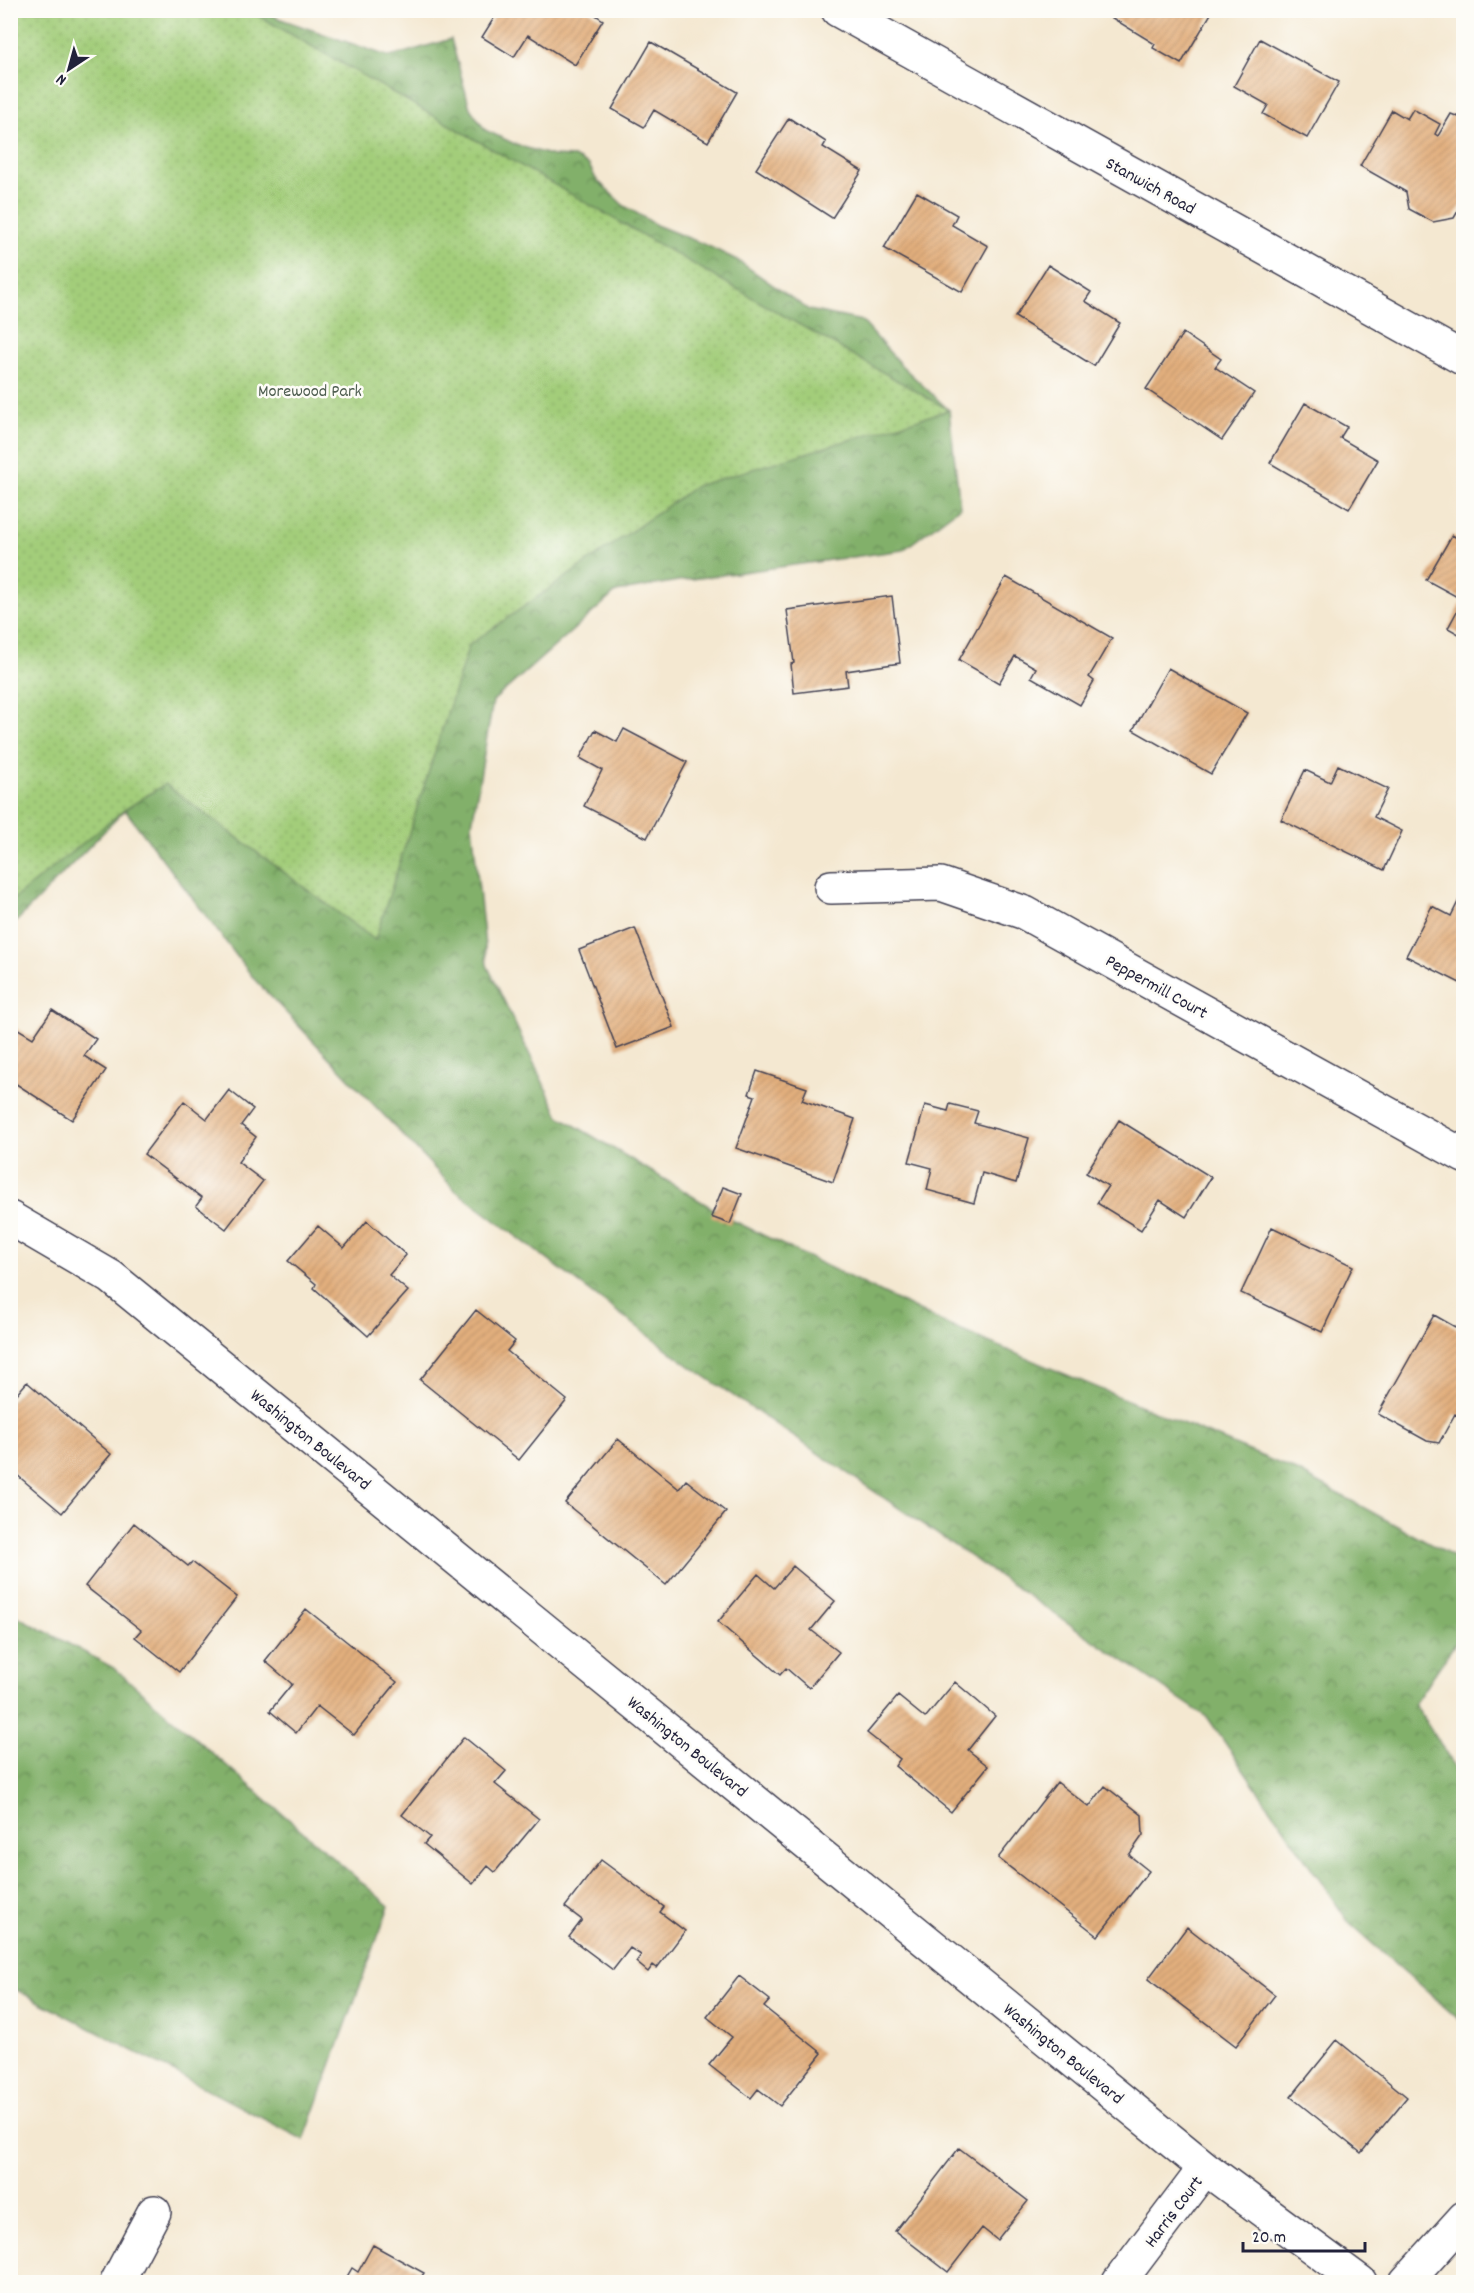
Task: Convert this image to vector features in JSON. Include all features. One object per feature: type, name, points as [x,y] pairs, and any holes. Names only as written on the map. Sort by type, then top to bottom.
[{"type":"street","name":"Stanwich Road","points":[[838,10],[1464,358]]},
{"type":"street","name":"Peppermill Court","points":[[831,887],[941,884],[1025,913],[1464,1156]]},
{"type":"street","name":"Washington Boulevard","points":[[10,1218],[111,1277],[1205,2168],[1360,2283]]},
{"type":"street","name":"Harris Court","points":[[1119,2283],[1205,2168]]},
{"type":"street","points":[[117,2283],[154,2212]]},
{"type":"street","points":[[1406,2283],[1464,2218]]},
{"type":"green space","name":"Morewood Park","points":[[11,10],[250,11],[949,410],[696,486],[469,645],[375,940],[165,784],[124,810],[11,901]]},
{"type":"green space","points":[[11,11],[264,11],[390,57],[451,39],[470,108],[485,130],[517,145],[553,156],[574,157],[589,165],[596,179],[623,205],[656,225],[737,260],[809,310],[862,321],[901,365],[949,410],[960,507],[903,550],[678,581],[616,592],[493,701],[472,824],[487,965],[559,1116],[732,1220],[950,1326],[1297,1471],[1463,1562],[1463,1632],[1414,1704],[1463,1779],[1463,2023],[1350,1924],[1208,1718],[691,1367],[456,1191],[255,980],[125,810],[11,927]]},
{"type":"green space","points":[[11,1613],[114,1668],[389,1906],[304,2140],[11,1987]]},
{"type":"building","points":[[499,10],[588,10],[603,20],[575,65],[528,35],[514,57],[482,37]]},
{"type":"building","points":[[1099,10],[1209,10],[1212,12],[1181,64],[1153,48],[1155,44]]},
{"type":"building","points":[[1260,39],[1339,82],[1307,138],[1263,114],[1268,105],[1234,86]]},
{"type":"building","points":[[651,42],[737,92],[708,142],[654,110],[644,127],[612,109]]},
{"type":"building","points":[[1413,109],[1440,124],[1435,134],[1438,136],[1451,114],[1464,119],[1464,175],[1460,181],[1464,201],[1454,218],[1433,222],[1409,209],[1406,192],[1360,166],[1392,110],[1407,119]]},
{"type":"building","points":[[789,118],[826,142],[823,147],[862,171],[832,218],[756,169]]},
{"type":"building","points":[[917,192],[957,215],[952,225],[988,246],[962,292],[884,248]]},
{"type":"building","points":[[1048,265],[1091,292],[1085,301],[1120,323],[1094,366],[1015,317]]},
{"type":"building","points":[[1183,333],[1221,359],[1215,367],[1254,393],[1222,440],[1146,389]]},
{"type":"building","points":[[1305,403],[1347,427],[1340,438],[1378,460],[1349,509],[1270,463]]},
{"type":"building","points":[[1452,535],[1464,542],[1464,637],[1448,628],[1463,600],[1426,580]]},
{"type":"building","points":[[1006,577],[1112,638],[1089,677],[1094,681],[1080,705],[1031,677],[1036,668],[1015,656],[999,683],[959,660]]},
{"type":"building","points":[[892,596],[900,663],[846,671],[848,686],[794,693],[791,664],[794,663],[787,610]]},
{"type":"building","points":[[1168,668],[1247,713],[1211,774],[1133,730]]},
{"type":"building","points":[[624,729],[687,762],[647,838],[584,806],[602,770],[580,758],[595,730],[617,742]]},
{"type":"building","points":[[1338,765],[1388,789],[1374,817],[1402,831],[1384,870],[1281,820],[1305,770],[1330,782]]},
{"type":"building","points":[[1461,896],[1464,897],[1464,985],[1406,956],[1432,906],[1451,916]]},
{"type":"building","points":[[635,928],[674,1027],[617,1049],[579,950]]},
{"type":"building","points":[[52,1010],[96,1039],[84,1056],[106,1070],[72,1120],[10,1080],[10,1024],[33,1038]]},
{"type":"building","points":[[757,1071],[807,1088],[802,1100],[855,1119],[833,1182],[736,1148],[755,1096],[749,1094]]},
{"type":"building","points":[[229,1090],[253,1109],[241,1125],[256,1137],[238,1162],[263,1181],[226,1229],[196,1206],[202,1198],[144,1154],[184,1101],[207,1119]]},
{"type":"building","points":[[950,1104],[978,1111],[974,1123],[1029,1138],[1016,1183],[982,1173],[974,1203],[927,1190],[932,1168],[909,1162],[925,1105],[948,1111]]},
{"type":"building","points":[[1119,1120],[1211,1177],[1186,1217],[1160,1200],[1141,1230],[1097,1203],[1108,1186],[1086,1173]]},
{"type":"building","points":[[723,1187],[742,1194],[730,1224],[711,1217]]},
{"type":"building","points":[[367,1221],[406,1255],[389,1275],[408,1291],[368,1336],[314,1288],[316,1284],[288,1261],[318,1226],[344,1248]]},
{"type":"building","points":[[1272,1227],[1353,1266],[1322,1332],[1241,1293]]},
{"type":"building","points":[[476,1310],[515,1341],[507,1351],[567,1400],[519,1460],[420,1380]]},
{"type":"building","points":[[1434,1315],[1464,1332],[1464,1419],[1455,1414],[1439,1443],[1427,1441],[1378,1414]]},
{"type":"building","points":[[27,1382],[111,1454],[62,1513],[10,1469],[10,1402]]},
{"type":"building","points":[[618,1439],[679,1489],[686,1480],[726,1512],[666,1585],[565,1503]]},
{"type":"building","points":[[134,1523],[188,1566],[192,1562],[237,1597],[179,1672],[135,1637],[141,1630],[85,1586]]},
{"type":"building","points":[[793,1566],[835,1601],[811,1630],[839,1652],[809,1688],[786,1668],[780,1675],[718,1622],[758,1574],[774,1588]]},
{"type":"building","points":[[306,1609],[397,1682],[354,1735],[317,1706],[296,1733],[270,1711],[292,1684],[265,1661]]},
{"type":"building","points":[[955,1682],[995,1716],[968,1750],[988,1766],[951,1812],[895,1766],[900,1759],[867,1733],[898,1696],[925,1718]]},
{"type":"building","points":[[464,1737],[506,1771],[495,1784],[539,1819],[495,1872],[488,1866],[473,1884],[424,1844],[430,1837],[402,1815]]},
{"type":"building","points":[[1057,1782],[1089,1807],[1105,1786],[1142,1815],[1143,1835],[1129,1855],[1149,1871],[1098,1936],[998,1858]]},
{"type":"building","points":[[601,1860],[664,1907],[660,1912],[685,1931],[657,1968],[653,1965],[648,1972],[636,1962],[641,1955],[630,1948],[613,1970],[569,1937],[582,1920],[565,1907]]},
{"type":"building","points":[[1187,1927],[1275,1995],[1236,2046],[1148,1979]]},
{"type":"building","points":[[739,1976],[770,2000],[764,2007],[822,2053],[780,2106],[758,2089],[751,2098],[709,2065],[732,2037],[707,2017]]},
{"type":"building","points":[[1337,2040],[1407,2097],[1361,2153],[1291,2097]]},
{"type":"building","points":[[10,2047],[19,2052],[10,2067]]},
{"type":"building","points":[[959,2148],[1028,2201],[997,2240],[982,2228],[948,2272],[895,2231]]},
{"type":"building","points":[[373,2245],[424,2273],[418,2282],[344,2282],[352,2268],[358,2272]]}]
